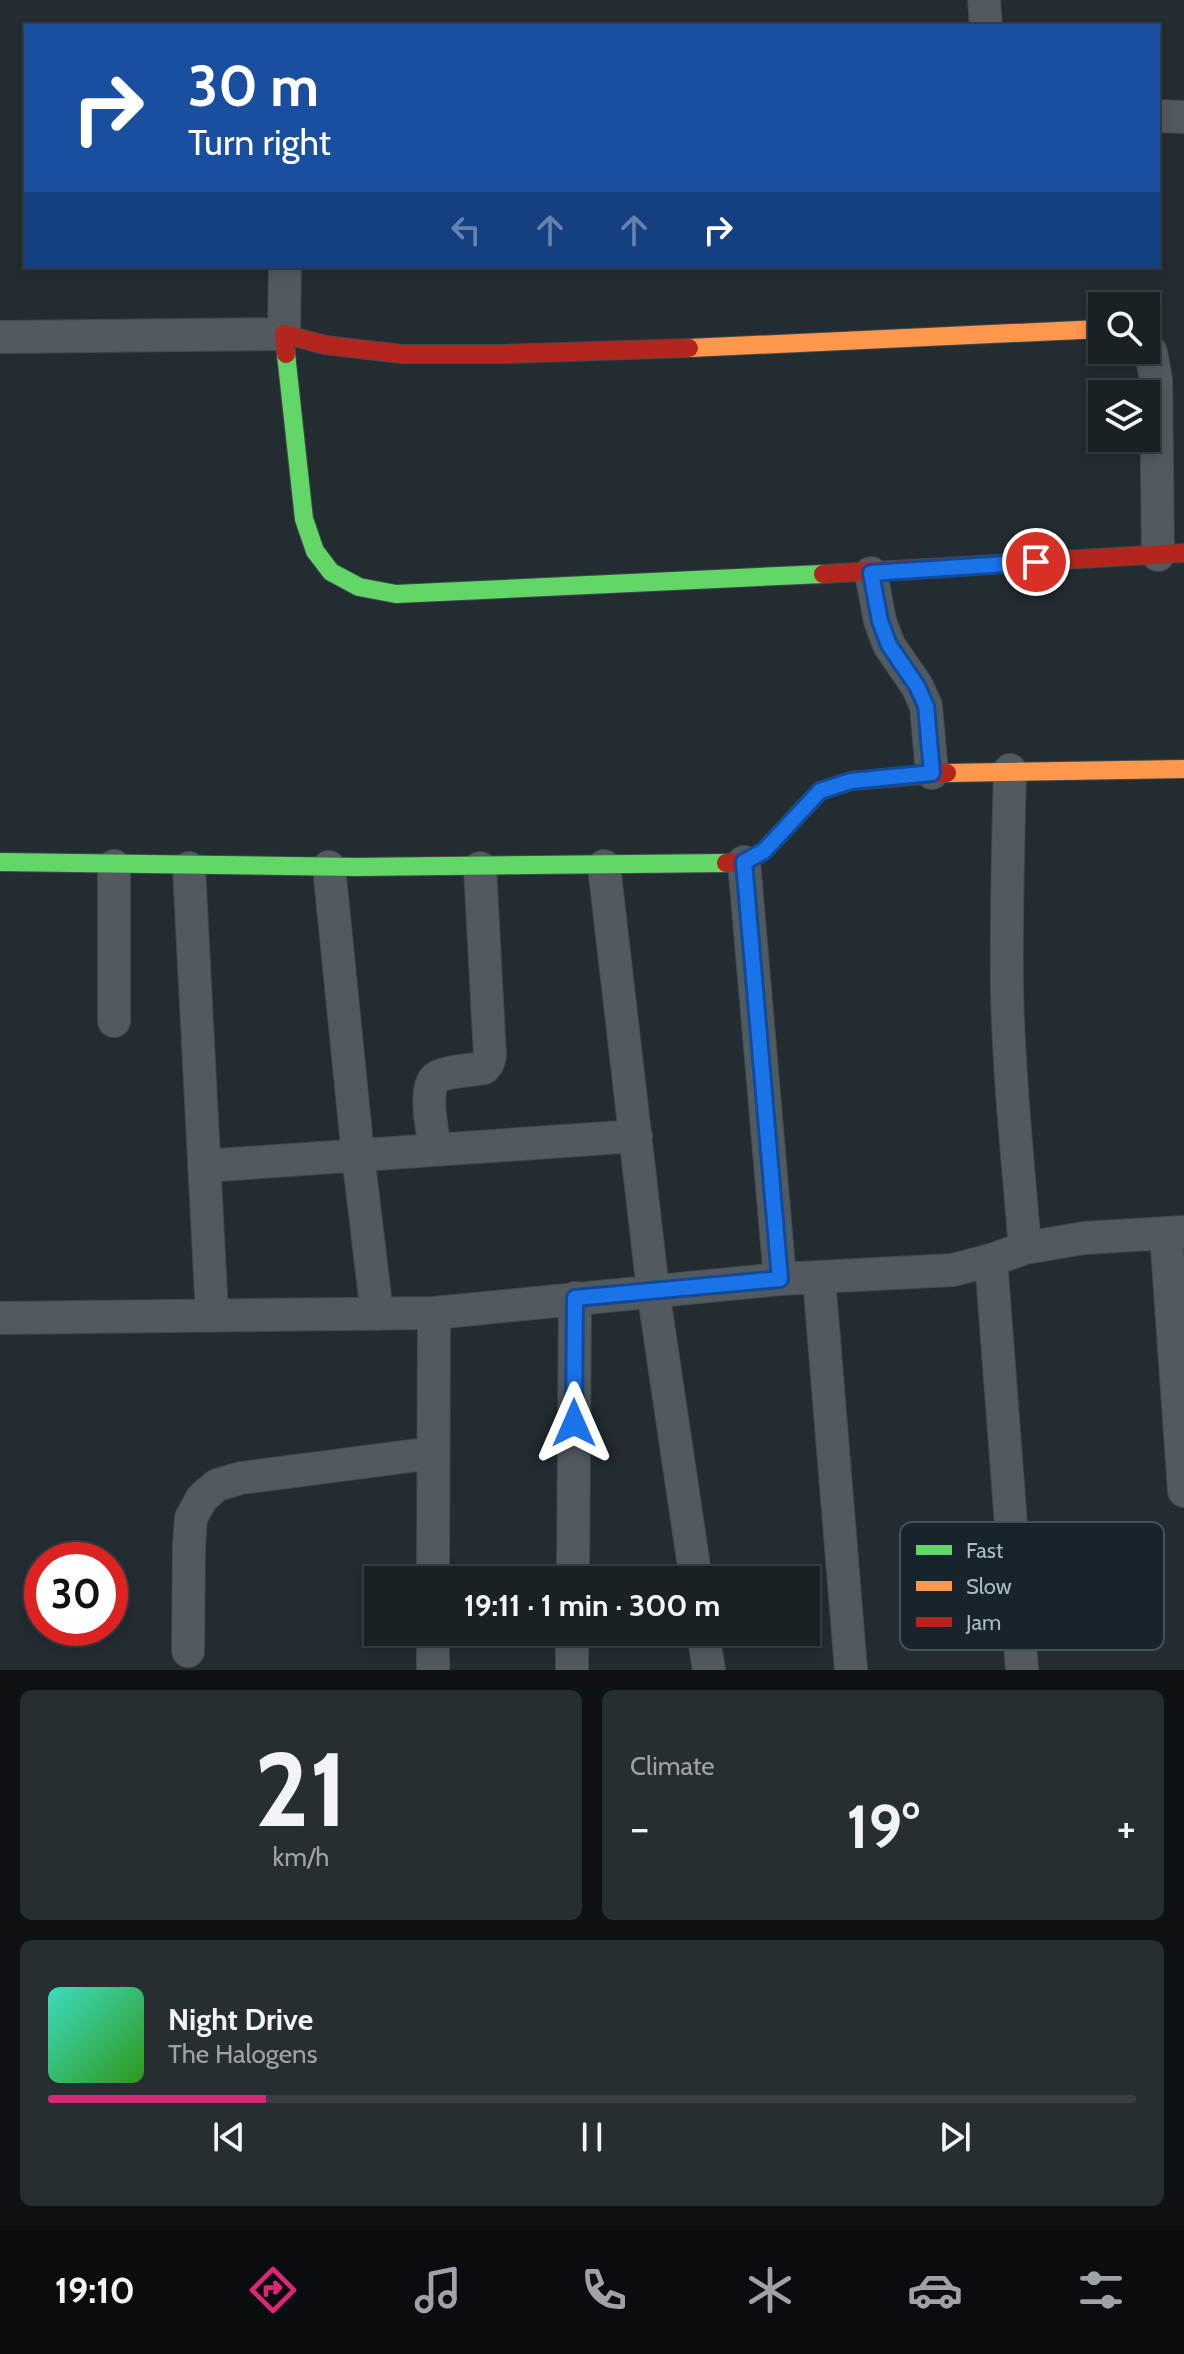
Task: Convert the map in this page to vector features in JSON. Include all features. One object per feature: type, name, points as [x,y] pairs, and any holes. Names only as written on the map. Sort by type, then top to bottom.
[{"type":"street","points":[[984,0],[986,24]]},
{"type":"street","points":[[1160,116],[1184,117]]},
{"type":"street","points":[[285,268],[284,334],[304,519],[315,551],[331,572],[359,587],[396,594],[871,573],[1171,554],[1153,364]]},
{"type":"street","points":[[0,337],[284,334],[325,345],[402,354],[504,354],[864,342],[1088,330]]},
{"type":"street","points":[[871,573],[880,621],[889,645],[917,686],[926,706],[932,773]]},
{"type":"street","points":[[0,862],[189,868],[480,868],[744,862],[764,851],[820,791],[851,781],[1010,770],[1184,769]]},
{"type":"street","points":[[1010,770],[1007,993],[1025,1248]]},
{"type":"street","points":[[744,862],[780,1279]]},
{"type":"street","points":[[114,866],[114,1021]]},
{"type":"street","points":[[604,866],[653,1290],[694,1566]]},
{"type":"street","points":[[329,867],[377,1314]]},
{"type":"street","points":[[189,868],[212,1315]]},
{"type":"street","points":[[435,1149],[429,1095],[434,1078],[484,1068],[490,1056],[480,868]]},
{"type":"street","points":[[204,1166],[636,1136]]},
{"type":"street","points":[[0,1318],[434,1313],[780,1279],[953,1270],[1025,1248],[1084,1238],[1175,1232],[1184,1491]]},
{"type":"street","points":[[991,1260],[1011,1522]]},
{"type":"street","points":[[819,1278],[851,1670]]},
{"type":"street","points":[[573,1566],[575,1298]]},
{"type":"street","points":[[433,1566],[434,1313]]},
{"type":"street","points":[[188,1651],[191,1518],[202,1498],[217,1485],[241,1478],[433,1453]]},
{"type":"street","points":[[433,1646],[433,1670]]},
{"type":"street","points":[[572,1646],[572,1670]]},
{"type":"street","points":[[705,1646],[709,1670]]},
{"type":"street","points":[[1020,1650],[1022,1670]]},
{"type":"traffic: fast","points":[[286,354],[304,519],[315,551],[331,572],[359,587],[396,594],[823,574]]},
{"type":"traffic: fast","points":[[0,862],[356,867],[726,863]]},
{"type":"traffic: slow","points":[[689,348],[1088,330]]},
{"type":"traffic: slow","points":[[947,773],[1184,769]]},
{"type":"traffic: jam","points":[[286,354],[284,334],[325,345],[402,354],[689,348]]},
{"type":"traffic: jam","points":[[823,574],[1184,553]]},
{"type":"traffic: jam","points":[[726,863],[744,862],[764,851],[820,791],[851,781],[947,773]]},
{"type":"route","points":[[574,1423],[575,1298],[780,1279],[744,862],[764,851],[820,791],[851,781],[932,773],[926,706],[917,686],[889,645],[880,621],[871,573],[1036,562]]}]
